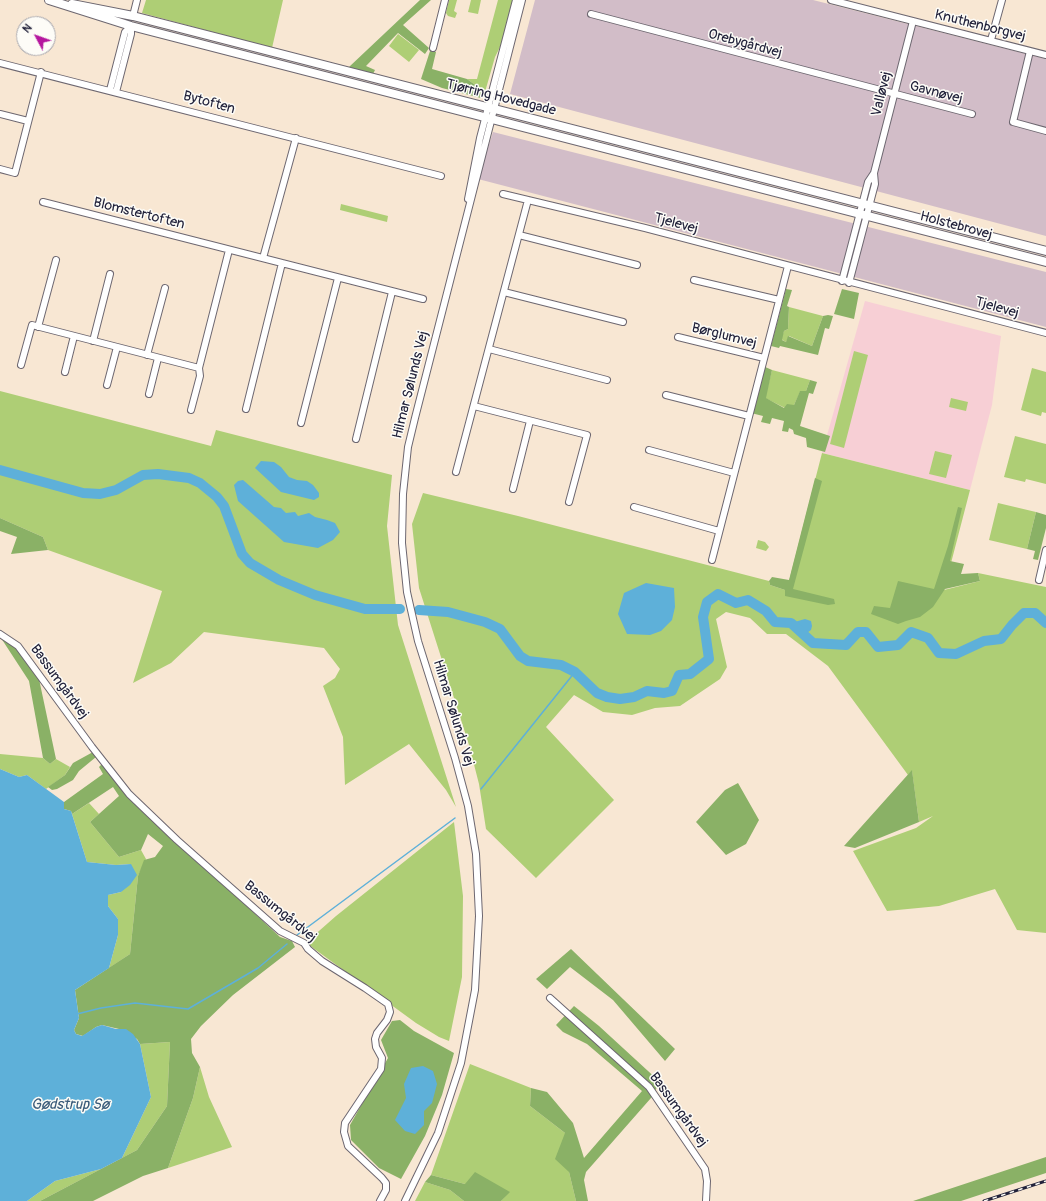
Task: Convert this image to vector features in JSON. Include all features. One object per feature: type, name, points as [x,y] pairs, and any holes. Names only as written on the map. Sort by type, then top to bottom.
[{"type":"main road","name":"Tjørring Hovedgade","points":[[51,1],[133,16],[866,205]]},
{"type":"main road","name":"Tjørring Hovedgade","points":[[51,1],[131,26],[863,215]]},
{"type":"main road","points":[[131,26],[133,16]]},
{"type":"main road","name":"Holstebrovej","points":[[866,205],[1046,251]]},
{"type":"main road","name":"Holstebrovej","points":[[863,215],[1046,262]]},
{"type":"street","points":[[133,16],[137,0]]},
{"type":"street","points":[[433,48],[445,0]]},
{"type":"street","points":[[491,109],[516,0]]},
{"type":"street","points":[[491,109],[522,0]]},
{"type":"street","name":"Knuthenborgvej","points":[[831,0],[1046,55]]},
{"type":"street","points":[[991,40],[1002,0]]},
{"type":"street","name":"Orebygårdvej","points":[[590,14],[894,95]]},
{"type":"street","name":"Valløvej","points":[[866,205],[875,184],[874,173],[913,21]]},
{"type":"street","points":[[113,91],[131,34],[131,26]]},
{"type":"street","name":"Knuthenborgvej","points":[[1030,51],[1013,122],[1046,131]]},
{"type":"street","name":"Bytoften","points":[[0,62],[441,176]]},
{"type":"street","points":[[0,169],[15,173],[41,72]]},
{"type":"street","name":"Gavnøvej","points":[[894,95],[972,114]]},
{"type":"street","name":"Hilmar Sølunds Vej","points":[[405,1201],[433,1144],[456,1080],[472,1014],[478,953],[478,885],[468,806],[412,616],[404,568],[402,494],[410,441],[464,226],[491,109]]},
{"type":"street","points":[[0,114],[28,120]]},
{"type":"street","points":[[263,258],[296,138]]},
{"type":"street","name":"Tjelevej","points":[[503,194],[961,310],[991,320],[1046,334]]},
{"type":"street","points":[[456,472],[528,200]]},
{"type":"street","name":"Blomstertoften","points":[[43,202],[422,300]]},
{"type":"street","points":[[846,282],[866,205]]},
{"type":"street","points":[[519,235],[637,265]]},
{"type":"street","points":[[191,410],[200,376],[199,368],[229,250]]},
{"type":"street","points":[[38,327],[56,260]]},
{"type":"street","points":[[246,409],[282,263]]},
{"type":"street","name":"Børglumvej","points":[[712,560],[788,266]]},
{"type":"street","points":[[93,341],[110,274]]},
{"type":"street","points":[[301,423],[338,278]]},
{"type":"street","points":[[694,280],[779,300]]},
{"type":"street","points":[[147,355],[165,288]]},
{"type":"street","points":[[356,439],[392,292]]},
{"type":"street","points":[[504,292],[622,322]]},
{"type":"street","points":[[21,365],[32,325],[199,368]]},
{"type":"street","points":[[65,372],[74,336]]},
{"type":"street","name":"Børglumvej","points":[[678,337],[764,358]]},
{"type":"street","points":[[107,385],[117,348]]},
{"type":"street","points":[[489,349],[607,380]]},
{"type":"street","points":[[149,394],[158,358]]},
{"type":"street","points":[[666,395],[749,416]]},
{"type":"street","points":[[474,406],[587,435],[570,502]]},
{"type":"street","points":[[513,489],[530,421]]},
{"type":"street","points":[[649,450],[734,473]]},
{"type":"street","points":[[634,507],[719,531]]},
{"type":"street","points":[[1039,580],[1046,551]]},
{"type":"street","name":"Bassumgårdvej","points":[[0,634],[18,646],[92,747],[129,794],[166,830],[280,931],[304,943],[308,949],[322,961],[388,1004],[390,1012],[387,1020],[377,1033],[375,1039],[376,1047],[382,1058],[381,1069],[345,1123],[344,1132],[348,1146],[386,1183],[386,1190],[380,1201]]},
{"type":"street","name":"Bassumgårdvej","points":[[550,998],[649,1086],[705,1169],[707,1181],[706,1201]]},
{"type":"shaded area","points":[[535,0],[813,0],[1046,59],[1046,236],[510,94]]},
{"type":"shaded area","points":[[493,132],[1046,272],[1046,327],[478,179]]},
{"type":"shaded area","points":[[865,301],[1001,336],[992,405],[970,490],[822,453]]},
{"type":"green space","points":[[146,0],[283,0],[272,48],[142,13]]},
{"type":"green space","points":[[420,0],[431,0],[403,25],[429,48],[425,54],[398,33],[366,66],[375,70],[373,74],[349,67]]},
{"type":"green space","points":[[449,0],[457,0],[454,11],[457,13],[455,18],[448,16],[446,13]]},
{"type":"green space","points":[[471,0],[481,0],[478,14],[468,12]]},
{"type":"green space","points":[[498,0],[513,0],[502,43],[495,57],[485,92],[467,79],[477,79]]},
{"type":"green space","points":[[398,34],[419,50],[409,62],[389,46]]},
{"type":"green space","points":[[430,51],[436,52],[432,69],[467,79],[485,92],[481,98],[442,88],[421,79]]},
{"type":"green space","points":[[341,204],[388,216],[387,222],[340,210]]},
{"type":"green space","points":[[786,289],[792,290],[787,306],[789,307],[788,329],[784,331],[782,340],[786,342],[788,336],[812,346],[823,316],[833,316],[829,329],[825,328],[818,355],[780,346],[779,348],[771,346]]},
{"type":"green space","points":[[842,289],[859,293],[854,319],[834,314]]},
{"type":"green space","points":[[789,307],[823,316],[812,346],[789,336],[786,342],[781,339],[784,331],[788,329]]},
{"type":"green space","points":[[854,351],[868,355],[844,448],[830,444]]},
{"type":"green space","points":[[763,366],[772,370],[766,398],[784,408],[787,404],[794,405],[800,391],[806,391],[810,380],[817,382],[813,394],[809,393],[800,426],[830,436],[825,452],[807,447],[806,438],[794,434],[793,430],[789,428],[788,432],[782,431],[784,421],[772,418],[770,424],[761,422],[763,416],[751,413]]},
{"type":"green space","points":[[1032,368],[1046,372],[1046,413],[1042,412],[1041,416],[1021,410]]},
{"type":"green space","points":[[772,370],[810,380],[806,391],[800,392],[794,405],[785,408],[765,398]]},
{"type":"green space","points":[[0,391],[211,446],[216,430],[392,475],[387,526],[398,625],[456,807],[446,790],[409,744],[345,785],[343,737],[323,686],[335,678],[340,669],[324,648],[204,632],[171,663],[133,683],[162,591],[48,550],[43,537],[0,518]]},
{"type":"green space","points":[[951,398],[968,402],[966,411],[949,407]]},
{"type":"green space","points":[[1015,436],[1046,444],[1046,484],[1026,479],[1025,482],[1004,477]]},
{"type":"green space","points":[[935,451],[952,455],[946,478],[929,474]]},
{"type":"green space","points":[[822,453],[970,490],[944,590],[980,581],[978,573],[1046,587],[1046,933],[1017,930],[995,889],[939,906],[887,911],[853,851],[916,828],[933,816],[919,822],[912,771],[908,775],[828,666],[786,634],[767,634],[750,618],[726,612],[716,619],[727,667],[720,679],[680,706],[655,708],[632,715],[603,712],[574,695],[546,727],[614,800],[536,878],[486,829],[479,784],[469,745],[419,588],[412,524],[423,493],[769,581],[770,585],[785,590],[786,593]]},
{"type":"green space","points":[[815,478],[822,481],[793,589],[834,599],[835,604],[828,605],[785,596],[785,590],[770,585],[769,581],[772,577],[789,580]]},
{"type":"green space","points":[[998,503],[1036,512],[1027,549],[989,540]]},
{"type":"green space","points":[[958,507],[962,508],[950,561],[964,564],[961,574],[978,573],[980,581],[945,589],[933,607],[920,617],[898,624],[871,614],[874,606],[890,608],[898,581],[934,589],[948,546]]},
{"type":"green space","points":[[1036,512],[1046,515],[1046,528],[1038,560],[1033,559],[1035,551],[1027,549]]},
{"type":"green space","points":[[0,518],[43,537],[48,550],[11,554],[17,537],[0,531]]},
{"type":"green space","points":[[758,540],[765,542],[769,547],[766,551],[756,548]]},
{"type":"green space","points":[[1,638],[14,644],[39,679],[56,759],[50,764],[43,758],[29,681]]},
{"type":"green space","points":[[93,752],[96,757],[79,771],[73,780],[57,789],[52,790],[48,787],[65,775],[73,763]]},
{"type":"green space","points":[[0,754],[43,758],[50,764],[56,759],[70,767],[65,775],[46,789],[27,775],[19,777],[0,769]]},
{"type":"green space","points":[[103,763],[124,792],[280,937],[292,941],[295,947],[233,995],[201,1026],[191,1039],[192,1053],[200,1067],[193,1098],[168,1168],[143,1176],[93,1201],[40,1201],[137,1150],[167,1106],[170,1042],[140,1044],[137,1039],[119,1029],[102,1025],[96,1027],[83,1036],[76,1034],[74,1030],[79,1018],[75,990],[130,954],[138,876],[144,860],[155,857],[163,846],[148,834],[141,850],[119,857],[90,822],[119,796],[113,787],[72,814],[71,811],[64,809],[64,802],[103,774],[99,767]]},
{"type":"green space","points":[[912,770],[919,822],[855,848],[844,846]]},
{"type":"green space","points":[[738,783],[759,820],[746,844],[726,855],[696,822],[725,790]]},
{"type":"green space","points":[[89,803],[99,814],[90,822],[119,857],[141,850],[146,859],[138,876],[130,954],[109,968],[118,935],[118,919],[108,906],[108,895],[121,892],[131,864],[116,865],[87,862],[72,814]]},
{"type":"green space","points":[[454,822],[463,896],[462,977],[449,1041],[439,1037],[416,1023],[309,945],[311,938],[336,916]]},
{"type":"green space","points":[[571,949],[675,1049],[665,1061],[613,1000],[570,967],[547,989],[536,979]]},
{"type":"green space","points":[[574,1006],[599,1026],[660,1082],[651,1098],[586,1172],[584,1180],[588,1201],[576,1201],[569,1172],[555,1159],[565,1133],[530,1106],[531,1088],[547,1092],[573,1123],[584,1158],[642,1091],[587,1044],[563,1032],[556,1025]]},
{"type":"green space","points":[[400,1020],[414,1031],[454,1053],[442,1095],[425,1136],[401,1179],[379,1168],[351,1140],[350,1125],[388,1058],[381,1040],[392,1021]]},
{"type":"green space","points":[[170,1042],[167,1106],[137,1150],[122,1158],[151,1097],[140,1044]]},
{"type":"green space","points":[[470,1064],[531,1088],[530,1106],[565,1133],[569,1172],[576,1201],[501,1201],[509,1192],[465,1184],[431,1175]]},
{"type":"green space","points":[[200,1067],[209,1097],[232,1147],[168,1168],[193,1098]]},
{"type":"green space","points":[[1046,1157],[1046,1173],[961,1201],[913,1201]]},
{"type":"green space","points":[[101,1169],[40,1201],[27,1201],[55,1181]]},
{"type":"green space","points":[[475,1172],[510,1192],[501,1201],[464,1201],[450,1190],[425,1182],[431,1175],[465,1184]]},
{"type":"green space","points":[[425,1182],[450,1190],[464,1201],[415,1201]]},
{"type":"water","points":[[261,461],[274,462],[281,467],[289,477],[307,481],[313,485],[319,493],[319,497],[314,500],[281,492],[255,468]]},
{"type":"water","points":[[243,480],[274,507],[281,508],[286,513],[295,512],[298,516],[309,513],[315,517],[335,523],[340,532],[333,540],[318,548],[284,542],[238,501],[234,485],[238,481]]},
{"type":"water","points":[[646,583],[674,588],[675,607],[672,620],[661,631],[650,635],[627,634],[618,614],[624,593]]},
{"type":"water","points":[[805,619],[811,621],[812,626],[811,630],[804,635],[791,623]]},
{"type":"water","name":"Gødstrup Sø","points":[[0,769],[19,777],[27,775],[64,802],[64,809],[71,811],[87,862],[116,865],[131,864],[137,875],[130,885],[121,892],[108,895],[108,906],[118,919],[118,935],[109,968],[75,990],[79,1018],[74,1030],[76,1034],[82,1036],[102,1025],[116,1029],[126,1029],[133,1034],[140,1044],[151,1097],[122,1158],[101,1169],[55,1181],[27,1201],[0,1201]]},
{"type":"water","points":[[423,1066],[433,1071],[437,1084],[432,1103],[424,1111],[424,1125],[415,1134],[405,1131],[395,1120],[406,1098],[404,1084],[411,1068]]},
{"type":"waterway","points":[[0,470],[83,493],[100,494],[116,490],[143,475],[158,474],[189,478],[200,483],[217,497],[224,506],[242,554],[250,563],[279,580],[315,595],[365,609],[400,609]]},
{"type":"waterway","points":[[419,610],[448,612],[485,622],[500,629],[520,656],[528,661],[561,665],[575,672],[597,693],[607,697],[620,699],[634,697],[647,691],[664,693],[672,691],[679,675],[690,674],[709,659],[703,617],[707,602],[718,594],[736,603],[748,600],[766,611],[775,622],[791,623],[813,643],[846,645],[858,632],[866,632],[878,647],[898,645],[911,632],[928,638],[939,653],[956,654],[984,641],[1001,639],[1024,613],[1035,613],[1046,623]]},
{"type":"waterway","points":[[481,789],[575,672]]},
{"type":"waterway","points":[[297,935],[455,818]]},
{"type":"waterway","points":[[77,1014],[101,1008],[135,1003],[188,1009],[258,968],[287,944]]},
{"type":"railway","points":[[984,1201],[1046,1181]]}]
